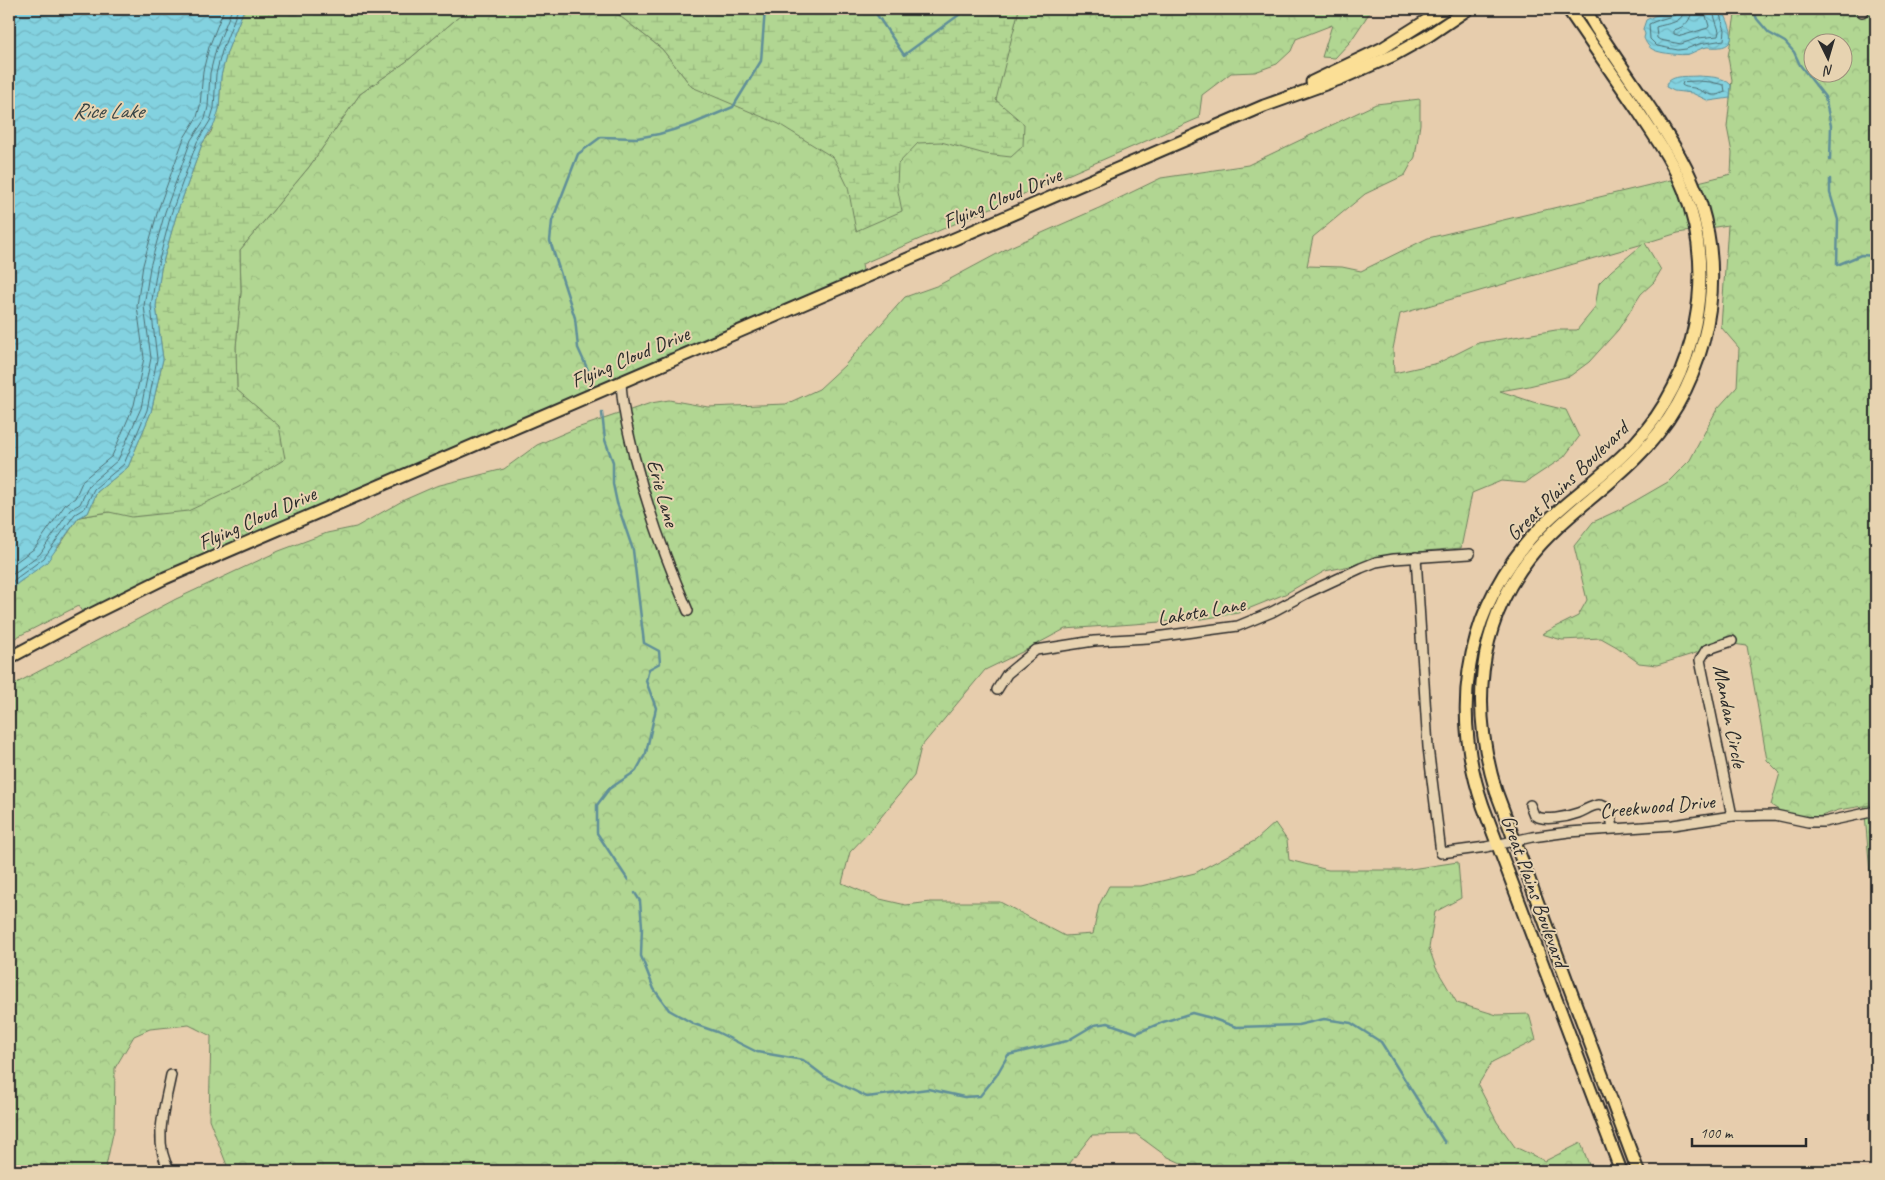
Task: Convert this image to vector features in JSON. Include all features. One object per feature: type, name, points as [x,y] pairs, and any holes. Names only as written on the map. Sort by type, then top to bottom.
[{"type":"main road","name":"Flying Cloud Drive","points":[[9,658],[165,578],[1271,103],[1383,48],[1445,9]]},
{"type":"main road","name":"Flying Cloud Drive","points":[[1271,103],[1342,78],[1392,56],[1428,36],[1468,9]]},
{"type":"main road","name":"Great Plains Boulevard","points":[[1568,9],[1655,137],[1677,175],[1686,197],[1697,239],[1700,291],[1693,336],[1686,360],[1673,390],[1653,421],[1629,449],[1548,520],[1531,538],[1505,573],[1481,622],[1469,669],[1466,701],[1467,738],[1477,787],[1620,1171]]},
{"type":"main road","name":"Great Plains Boulevard","points":[[1585,9],[1675,147],[1691,176],[1702,206],[1710,245],[1712,284],[1710,303],[1698,362],[1688,386],[1670,417],[1636,458],[1535,550],[1512,583],[1491,633],[1485,658],[1481,685],[1483,739],[1496,791],[1638,1171]]},
{"type":"street","name":"Erie Lane","points":[[621,381],[621,398],[647,502],[667,563],[688,611]]},
{"type":"street","name":"Lakota Lane","points":[[997,690],[1007,674],[1036,650],[1094,641],[1148,638],[1238,626],[1272,612],[1307,593],[1361,568],[1394,559],[1470,554]]},
{"type":"street","name":"Creekwood Drive","points":[[1416,557],[1428,747],[1441,853],[1569,832],[1673,825],[1732,816],[1775,815],[1808,822],[1824,822],[1876,811]]},
{"type":"street","name":"Mandan Circle","points":[[1732,641],[1706,650],[1700,660],[1732,816]]},
{"type":"street","points":[[1530,805],[1533,814],[1541,819],[1569,816],[1594,805],[1602,805],[1610,812],[1612,828]]},
{"type":"street","points":[[170,1171],[166,1164],[160,1134],[171,1075]]},
{"type":"green space","points":[[244,9],[468,9],[407,61],[360,94],[309,167],[240,250],[241,292],[236,347],[237,390],[279,426],[285,459],[239,487],[188,511],[132,517],[109,512],[79,517],[88,513],[97,492],[128,467],[151,412],[163,359],[156,306],[161,269],[176,216],[202,144],[211,132],[219,109],[221,76],[227,52]]},
{"type":"green space","points":[[468,9],[611,9],[662,49],[692,87],[1013,32],[1019,9],[1372,9],[1350,42],[1335,58],[1322,57],[1332,25],[1296,39],[1291,51],[1277,64],[1255,72],[1231,73],[1202,95],[1199,118],[862,264],[864,278],[86,617],[78,606],[9,641],[9,576],[58,548],[79,517],[110,512],[275,424],[237,390],[236,347],[241,292],[240,250],[309,167],[360,94],[407,61]]},
{"type":"green space","points":[[611,9],[1019,9],[996,100],[1024,124],[1023,146],[1011,157],[985,154],[941,142],[918,143],[898,164],[897,186],[902,211],[856,231],[848,187],[834,158],[779,124],[692,87],[662,49]]},
{"type":"green space","points":[[1736,9],[1876,9],[1876,804],[1839,810],[1818,817],[1791,818],[1771,805],[1780,773],[1767,760],[1747,646],[1719,642],[1696,653],[1657,665],[1639,663],[1601,638],[1562,640],[1542,634],[1578,616],[1587,600],[1574,546],[1593,522],[1621,509],[1668,482],[1690,460],[1717,409],[1737,387],[1739,348],[1721,327],[1728,225],[1678,233],[1645,243],[1661,270],[1654,282],[1641,294],[1618,330],[1589,362],[1570,376],[1500,391],[1566,410],[1579,437],[1564,457],[1525,483],[1501,481],[1472,493],[1461,548],[1425,551],[1325,571],[1285,594],[1238,613],[1202,619],[1065,629],[985,670],[921,747],[914,776],[869,832],[850,852],[842,883],[880,899],[906,905],[931,902],[1000,902],[1065,936],[1093,934],[1099,905],[1109,886],[1141,886],[1195,873],[1256,840],[1275,823],[1287,840],[1289,860],[1328,870],[1404,870],[1458,862],[1461,898],[1435,912],[1429,948],[1436,968],[1457,1003],[1497,1015],[1529,1014],[1536,1040],[1492,1062],[1478,1085],[1497,1122],[1515,1147],[1545,1161],[1581,1143],[1589,1165],[1579,1171],[1198,1171],[1166,1156],[1136,1134],[1092,1135],[1070,1163],[1070,1171],[231,1171],[228,1168],[209,1119],[211,1036],[189,1025],[150,1029],[134,1036],[115,1068],[114,1129],[105,1171],[9,1171],[9,687],[176,599],[279,551],[327,533],[356,527],[404,500],[436,486],[504,469],[537,445],[574,429],[651,403],[669,400],[708,407],[786,404],[819,389],[845,365],[905,297],[939,285],[1010,247],[1099,208],[1161,178],[1248,165],[1376,104],[1420,99],[1420,124],[1415,157],[1405,175],[1365,194],[1313,237],[1307,266],[1342,267],[1361,271],[1428,238],[1683,177],[1682,186],[1731,174],[1732,153],[1727,127],[1732,80],[1728,57]],"holes":[[[1643,244],[1599,283],[1595,308],[1577,330],[1556,330],[1478,343],[1438,363],[1394,373],[1393,349],[1400,314]]]},
{"type":"green space","points":[[1864,804],[1876,805],[1876,941]]},
{"type":"water","name":"Rice Lake","points":[[9,9],[244,9],[227,52],[221,76],[219,109],[215,123],[202,144],[176,216],[161,269],[156,306],[163,359],[151,412],[128,467],[97,492],[88,513],[79,517],[47,562],[17,584],[9,606]]},
{"type":"water","points":[[1682,9],[1722,9],[1731,30],[1730,42],[1722,47],[1707,47],[1686,55],[1666,53],[1651,48],[1644,38],[1643,29],[1646,20]]},
{"type":"water","points":[[1698,76],[1716,78],[1728,82],[1731,85],[1730,98],[1709,101],[1692,93],[1674,91],[1666,87],[1670,80],[1674,78]]},
{"type":"waterway","points":[[592,379],[578,348],[575,318],[550,241],[552,221],[578,154],[601,137],[637,138],[659,134],[690,125],[733,107],[761,61],[765,9]]},
{"type":"waterway","points":[[873,9],[904,55],[967,9]]},
{"type":"waterway","points":[[1753,9],[1757,19],[1769,33],[1785,42],[1794,52],[1800,65],[1825,97],[1831,126],[1830,160]]},
{"type":"waterway","points":[[1830,179],[1830,193],[1838,220],[1837,265],[1861,255],[1876,256]]},
{"type":"waterway","points":[[602,413],[605,440],[613,462],[613,484],[617,503],[633,550],[644,643],[659,651],[660,663],[649,669],[646,681],[656,708],[646,753],[636,771],[609,789],[597,805],[597,833],[628,880]]},
{"type":"waterway","points":[[635,893],[640,901],[642,926],[641,956],[654,989],[669,1010],[694,1024],[717,1032],[757,1052],[803,1060],[824,1076],[867,1097],[928,1089],[964,1097],[980,1096],[996,1076],[1008,1055],[1067,1041],[1094,1025],[1108,1023],[1137,1033],[1192,1013],[1236,1027],[1298,1025],[1324,1019],[1351,1023],[1381,1042],[1445,1143]]}]
